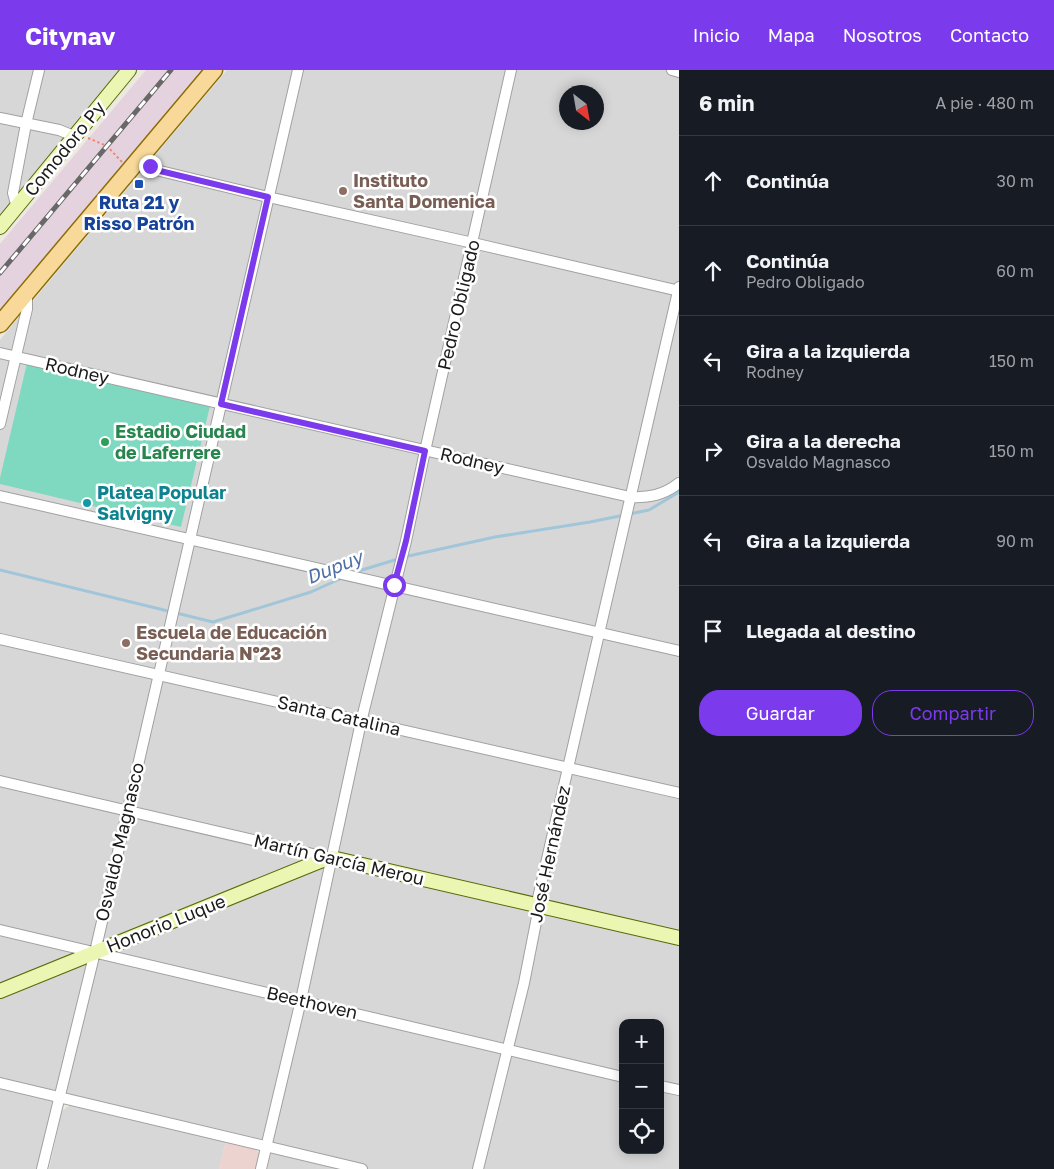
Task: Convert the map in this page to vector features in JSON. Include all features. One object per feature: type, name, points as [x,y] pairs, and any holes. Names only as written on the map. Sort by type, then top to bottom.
[{"type":"main road","points":[[0,324],[214,70]]},
{"type":"street","points":[[17,208],[13,193],[26,124],[39,70]]},
{"type":"street","name":"Comodoro Py","points":[[0,227],[128,70]]},
{"type":"street","points":[[190,538],[298,70]]},
{"type":"street","name":"Pedro Obligado","points":[[394,585],[406,541],[511,70]]},
{"type":"street","points":[[672,70],[679,72]]},
{"type":"street","points":[[0,118],[76,134]]},
{"type":"street","points":[[141,157],[156,170],[679,290],[630,497]]},
{"type":"street","points":[[0,424],[14,357],[27,310],[27,293]]},
{"type":"street","name":"Rodney","points":[[0,353],[630,497],[651,497],[673,489],[679,483]]},
{"type":"street","points":[[0,496],[679,651]]},
{"type":"street","name":"José Hernández","points":[[478,1169],[524,983],[538,906],[568,767],[630,497]]},
{"type":"street","name":"Osvaldo Magnasco","points":[[42,1169],[95,952],[190,538]]},
{"type":"street","points":[[261,1169],[361,722],[394,585]]},
{"type":"street","name":"Santa Catalina","points":[[0,639],[679,793]]},
{"type":"street","name":"Martín García Merou","points":[[0,780],[679,938]]},
{"type":"street","name":"Honorio Luque","points":[[0,991],[320,861],[332,858]]},
{"type":"street","name":"Beethoven","points":[[0,930],[619,1076]]},
{"type":"street","points":[[0,1083],[362,1169]]},
{"type":"street","points":[[664,1087],[679,1090]]},
{"type":"path","points":[[76,134],[107,146],[130,170]]},
{"type":"shaded area","points":[[0,70],[123,70],[0,216]]},
{"type":"shaded area","points":[[146,70],[203,70],[0,313],[0,244]]},
{"type":"shaded area","points":[[227,70],[679,70],[679,1169],[267,1169],[274,1142],[0,1078],[0,340]]},
{"type":"shaded area","points":[[0,1088],[51,1100],[53,1103],[54,1107],[39,1169],[0,1169]]},
{"type":"shaded area","points":[[70,1105],[226,1141],[219,1169],[49,1169],[62,1111]]},
{"type":"shaded area","points":[[226,1141],[256,1149],[260,1155],[257,1169],[219,1169]]},
{"type":"green space","name":"Estadio Ciudad de Laferrere","points":[[27,363],[210,406],[181,527],[0,484]]},
{"type":"waterway","name":"Dupuy","points":[[404,557],[495,537],[590,522],[649,510],[679,492]]},
{"type":"waterway","name":"Dupuy","points":[[352,573],[398,559]]},
{"type":"waterway","name":"Dupuy","points":[[0,570],[213,622],[311,592],[342,578]]},
{"type":"railway","points":[[0,273],[171,70]]},
{"type":"place","name":"Ruta 21 y Risso Patrón","points":[[139,184]]},
{"type":"place","name":"Instituto Santa Domenica","points":[[343,191]]},
{"type":"place","name":"Estadio Ciudad de Laferrere","points":[[105,442]]},
{"type":"place","name":"Platea Popular Salvigny","points":[[87,503]]},
{"type":"place","name":"Escuela de Educación Secundaria Nº23","points":[[126,643]]},
{"type":"route","points":[[150,166],[156,170],[268,197],[221,404],[425,451],[406,541],[394,585]]}]
